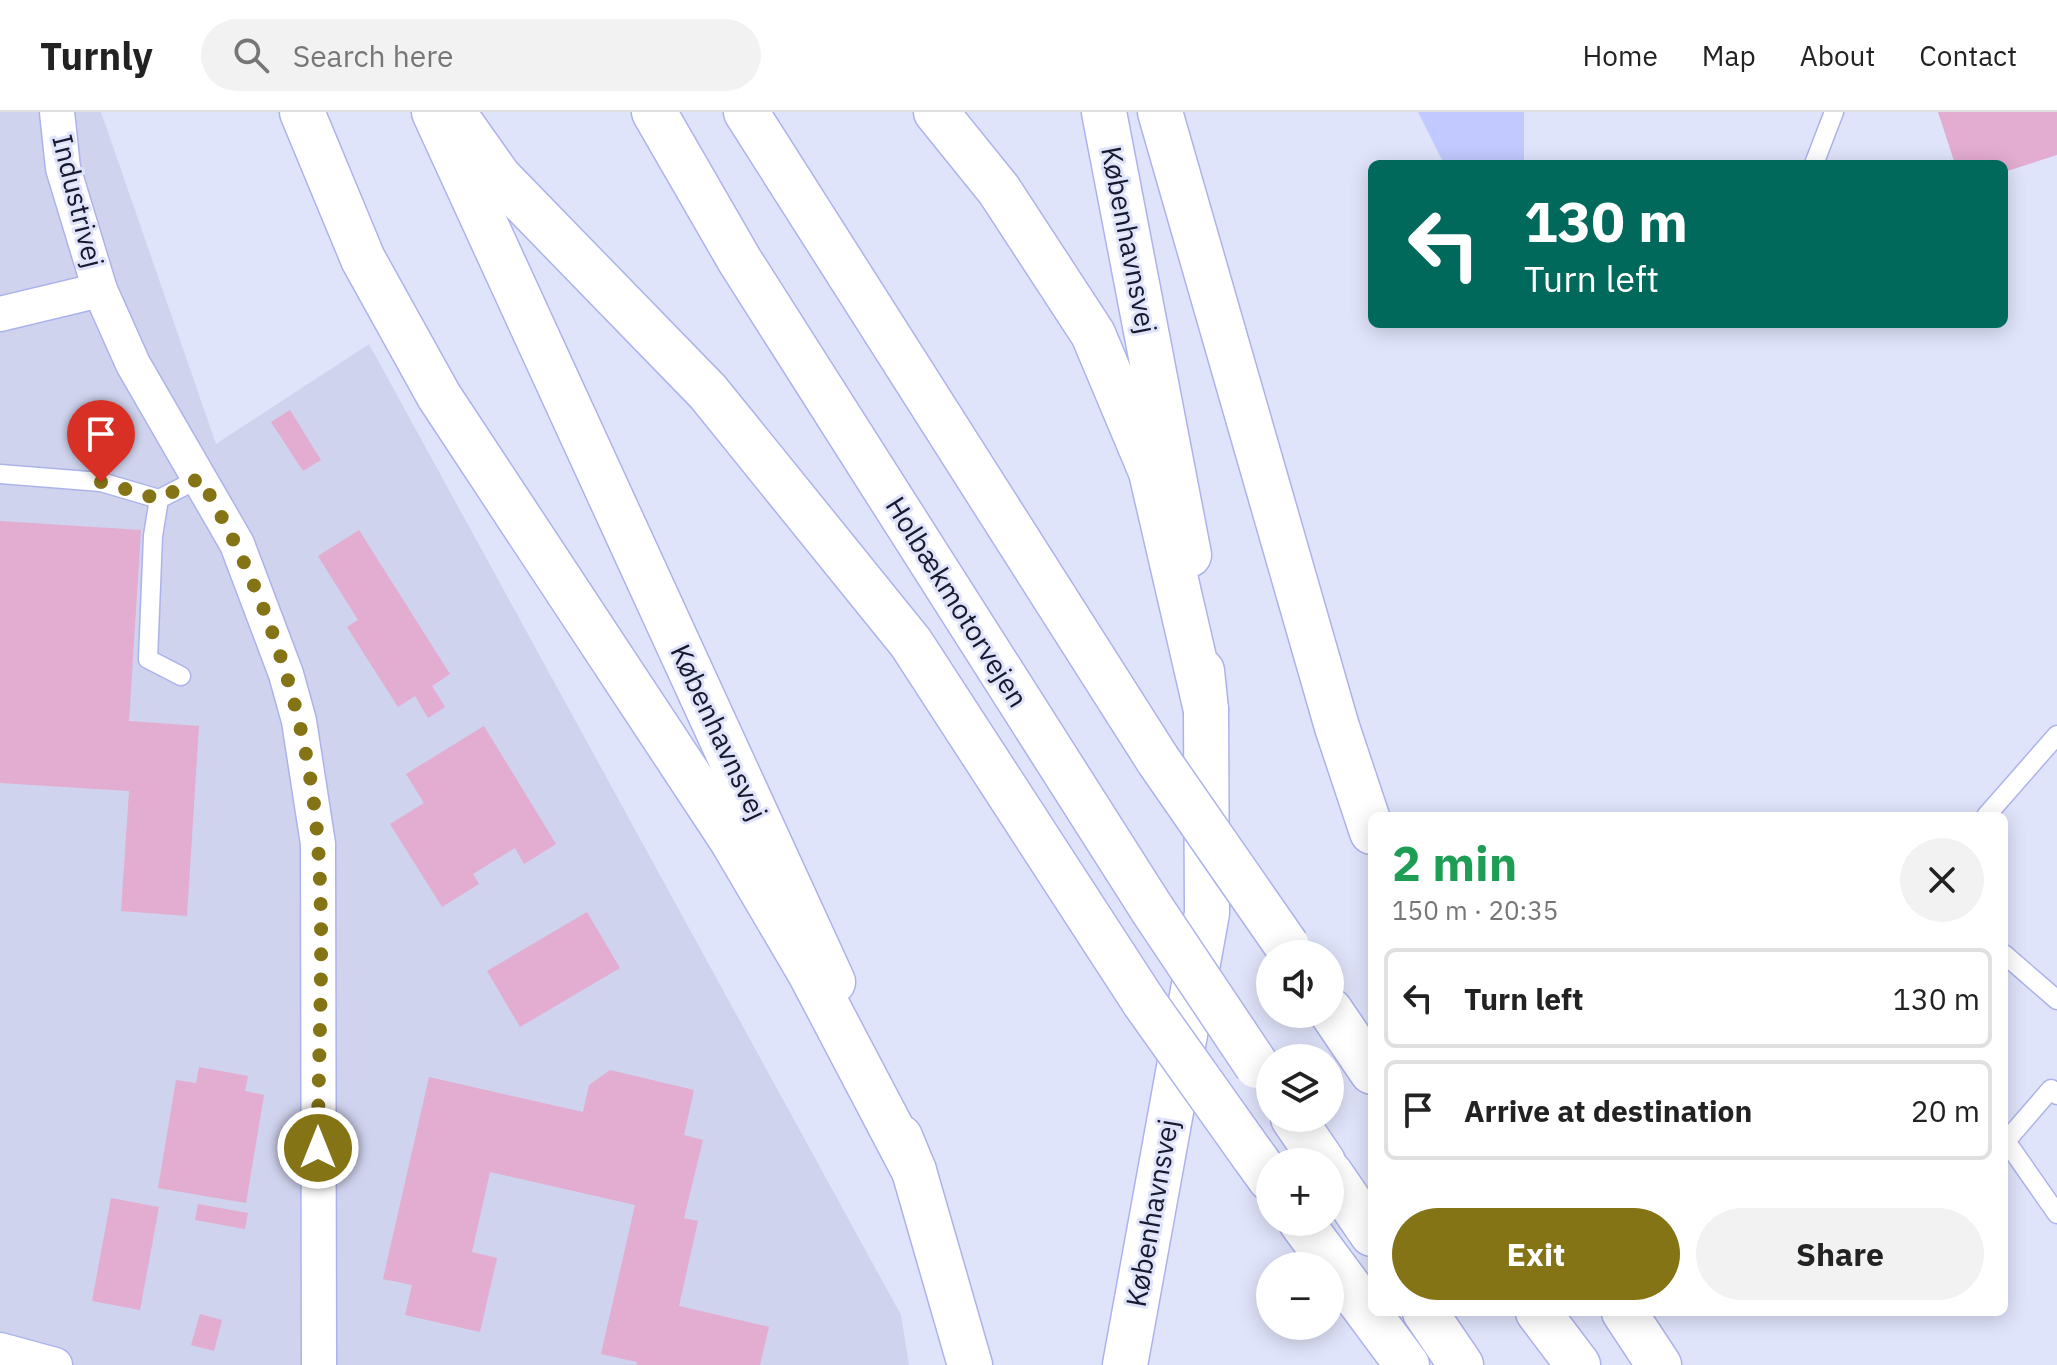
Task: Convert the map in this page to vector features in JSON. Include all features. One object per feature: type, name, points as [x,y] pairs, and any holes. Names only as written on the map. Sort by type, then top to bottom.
[{"type":"main road","points":[[302,112],[363,259],[439,396],[733,842],[810,973],[914,1171]]},
{"type":"main road","name":"Københavnsvej","points":[[434,112],[797,899],[914,1171],[970,1365]]},
{"type":"main road","points":[[453,112],[499,177],[708,392],[911,643],[1144,1002],[1256,1160]]},
{"type":"main road","name":"Holbækmotorvejen","points":[[654,112],[740,261],[1152,909],[1256,1064]]},
{"type":"main road","points":[[746,112],[1158,760],[1282,940]]},
{"type":"main road","points":[[936,112],[999,190],[1093,334],[1151,472],[1206,710]]},
{"type":"main road","name":"Københavnsvej","points":[[1104,112],[1187,534],[1206,710],[1207,913],[1125,1365]]},
{"type":"main road","points":[[1160,112],[1337,727],[1368,820]]},
{"type":"main road","points":[[1342,1028],[1368,1066]]},
{"type":"main road","points":[[1344,1193],[1368,1228]]},
{"type":"main road","points":[[1311,1236],[1368,1312]]},
{"type":"main road","points":[[1371,1316],[1407,1365]]},
{"type":"main road","points":[[1428,1316],[1461,1365]]},
{"type":"main road","points":[[1541,1316],[1578,1365]]},
{"type":"main road","points":[[1627,1316],[1659,1365]]},
{"type":"street","name":"Industrivej","points":[[57,112],[63,168],[100,290],[133,364],[242,556],[286,674],[299,721],[318,844],[319,1365]]},
{"type":"street","name":"Industrivej","points":[[0,314],[100,290]]},
{"type":"street","points":[[0,1350],[55,1365]]},
{"type":"lane","points":[[1816,160],[1834,112]]},
{"type":"lane","points":[[0,474],[101,482],[159,499],[200,478]]},
{"type":"lane","points":[[159,499],[153,536],[148,659],[181,676]]},
{"type":"lane","points":[[1990,812],[2057,735]]},
{"type":"lane","points":[[2008,957],[2057,1000]]},
{"type":"lane","points":[[2008,1139],[2051,1089],[2057,1095]]},
{"type":"lane","points":[[2008,1144],[2056,1211]]},
{"type":"shaded area","points":[[0,112],[101,112],[216,444],[369,344],[901,1315],[909,1365],[0,1365]]},
{"type":"water","points":[[1418,112],[1524,112],[1524,160],[1442,160]]},
{"type":"building","points":[[1938,112],[2057,112],[2057,155],[2008,171],[2008,160],[1954,160]]},
{"type":"building","points":[[290,410],[321,460],[303,471],[271,422]]},
{"type":"building","points":[[0,521],[141,530],[129,721],[199,726],[187,916],[121,911],[129,791],[0,783]]},
{"type":"building","points":[[359,530],[450,674],[432,686],[445,707],[428,718],[415,696],[398,707],[347,627],[358,620],[318,556]]},
{"type":"building","points":[[484,726],[556,844],[524,864],[515,848],[473,874],[479,884],[442,907],[390,824],[424,803],[406,774]]},
{"type":"building","points":[[587,912],[620,968],[520,1027],[487,971]]},
{"type":"building","points":[[199,1067],[248,1076],[245,1091],[264,1095],[246,1203],[158,1188],[176,1080],[196,1083]]},
{"type":"building","points":[[610,1070],[694,1090],[684,1135],[703,1140],[684,1218],[698,1221],[679,1306],[769,1327],[760,1365],[636,1365],[637,1362],[601,1354],[635,1205],[490,1172],[472,1252],[497,1258],[480,1332],[405,1315],[412,1285],[383,1279],[429,1077],[583,1112],[589,1085]]},
{"type":"building","points":[[111,1198],[159,1207],[140,1310],[92,1301]]},
{"type":"building","points":[[198,1204],[248,1213],[245,1229],[195,1220]]},
{"type":"building","points":[[200,1314],[222,1320],[214,1351],[191,1345]]},
{"type":"route","points":[[101,482],[159,499],[200,478],[237,544],[293,695],[318,844],[318,1148]]}]
